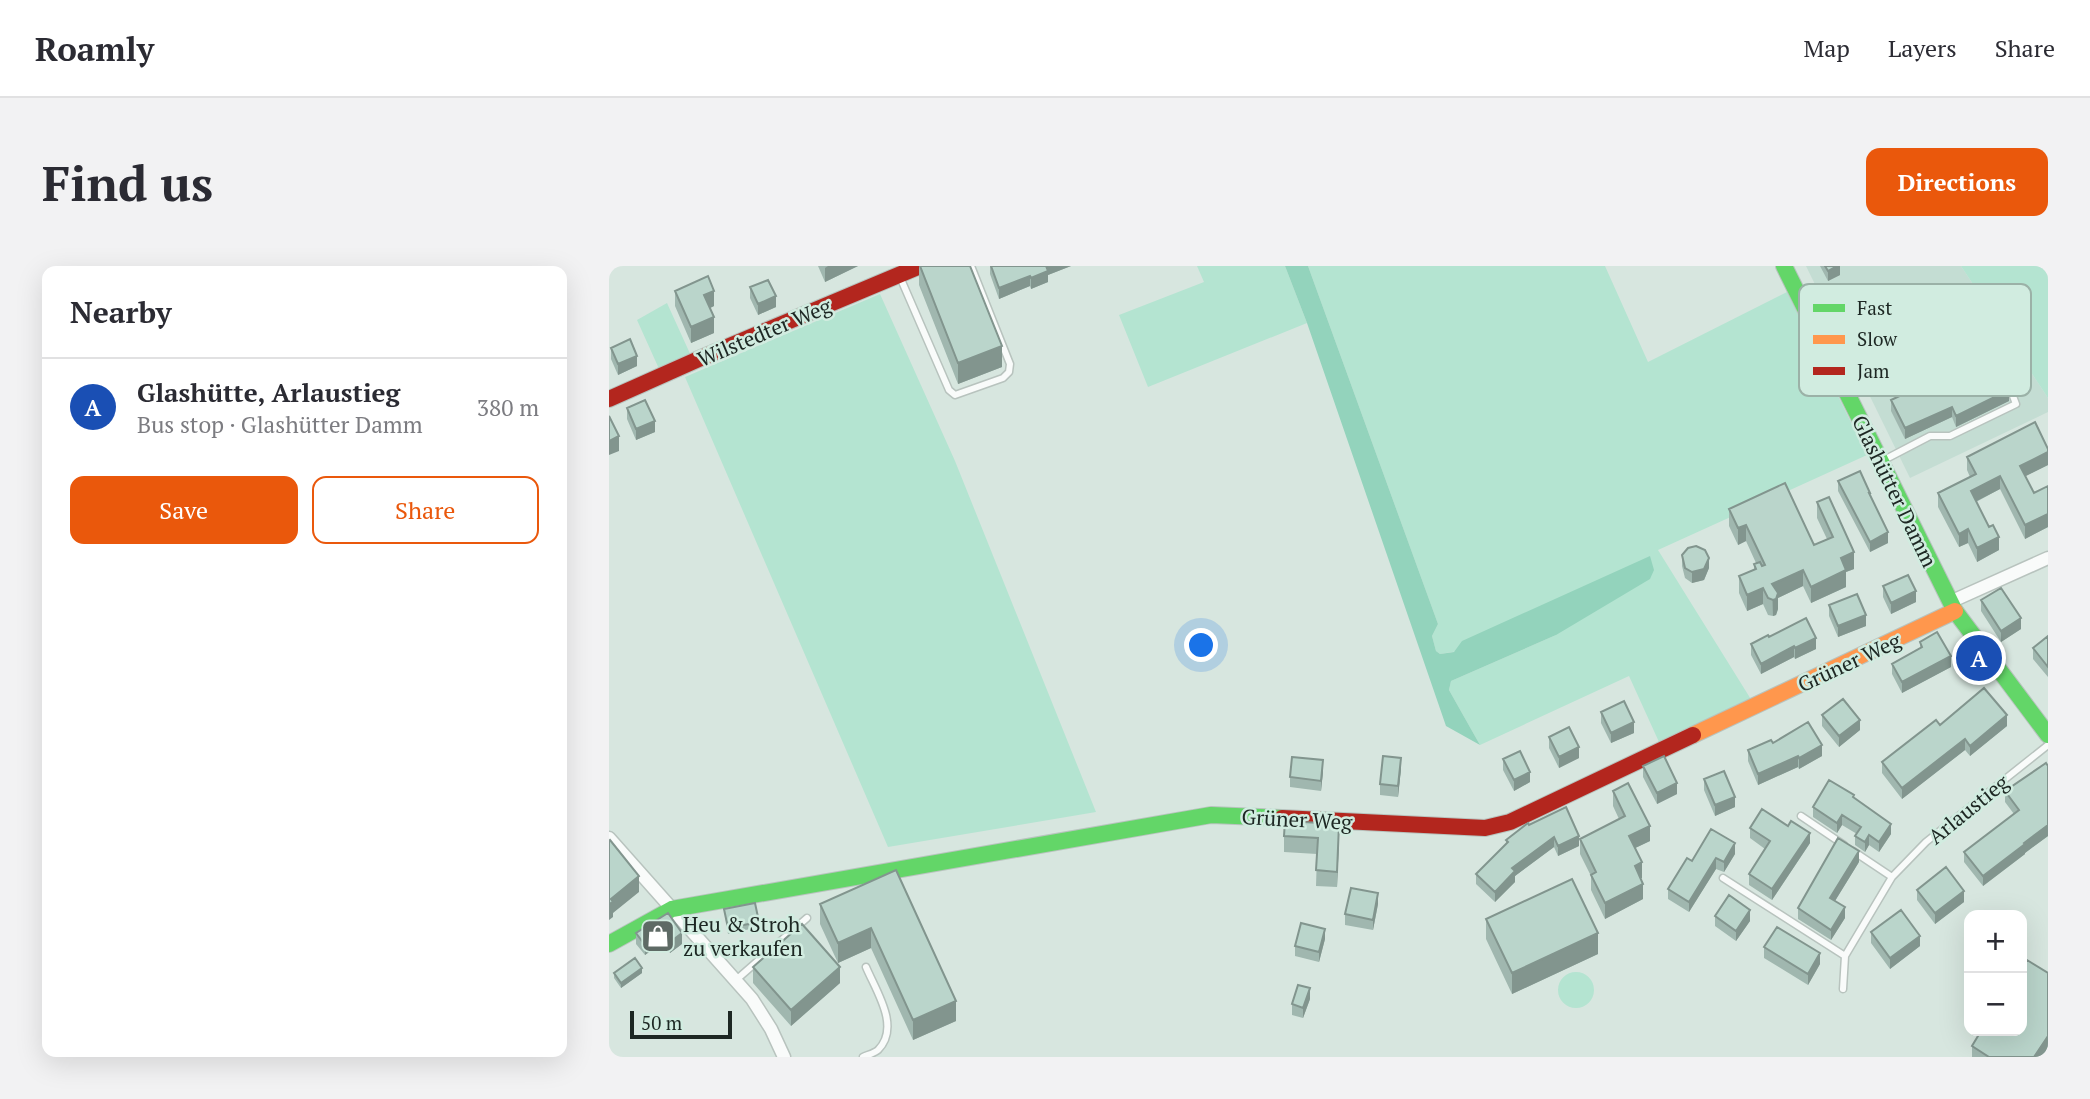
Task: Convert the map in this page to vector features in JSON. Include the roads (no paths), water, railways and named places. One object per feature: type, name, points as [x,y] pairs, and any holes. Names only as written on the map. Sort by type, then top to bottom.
[{"type":"street","name":"Wilstedter Weg","points":[[609,399],[920,266]]},
{"type":"street","name":"Glashütter Damm","points":[[1784,266],[1799,297]]},
{"type":"street","name":"Glashütter Damm","points":[[1847,396],[1953,607],[2048,735]]},
{"type":"street","points":[[1953,607],[2048,558]]},
{"type":"street","name":"Grüner Weg","points":[[609,944],[672,909],[1211,815],[1485,828],[1510,822],[1953,607]]},
{"type":"street","points":[[609,838],[752,999],[771,1029],[784,1057]]},
{"type":"lane","points":[[899,275],[949,390],[955,395],[1003,378],[1009,372],[1010,365],[971,266]]},
{"type":"lane","points":[[1880,462],[1930,436],[1950,436],[2016,404],[2013,396]]},
{"type":"lane","name":"Arlaustieg","points":[[1843,989],[1845,956],[1892,877],[1926,842],[2048,745]]},
{"type":"lane","points":[[1801,816],[1892,877]]},
{"type":"lane","points":[[1723,878],[1845,956]]},
{"type":"lane","points":[[736,980],[807,918]]},
{"type":"lane","points":[[863,1057],[878,1051],[887,1034],[888,1018],[866,967]]},
{"type":"place","name":"Glashütte, Arlaustieg","points":[[1979,658]]},
{"type":"place","name":"Heu & Stroh zu verkaufen","points":[[658,936]]}]
